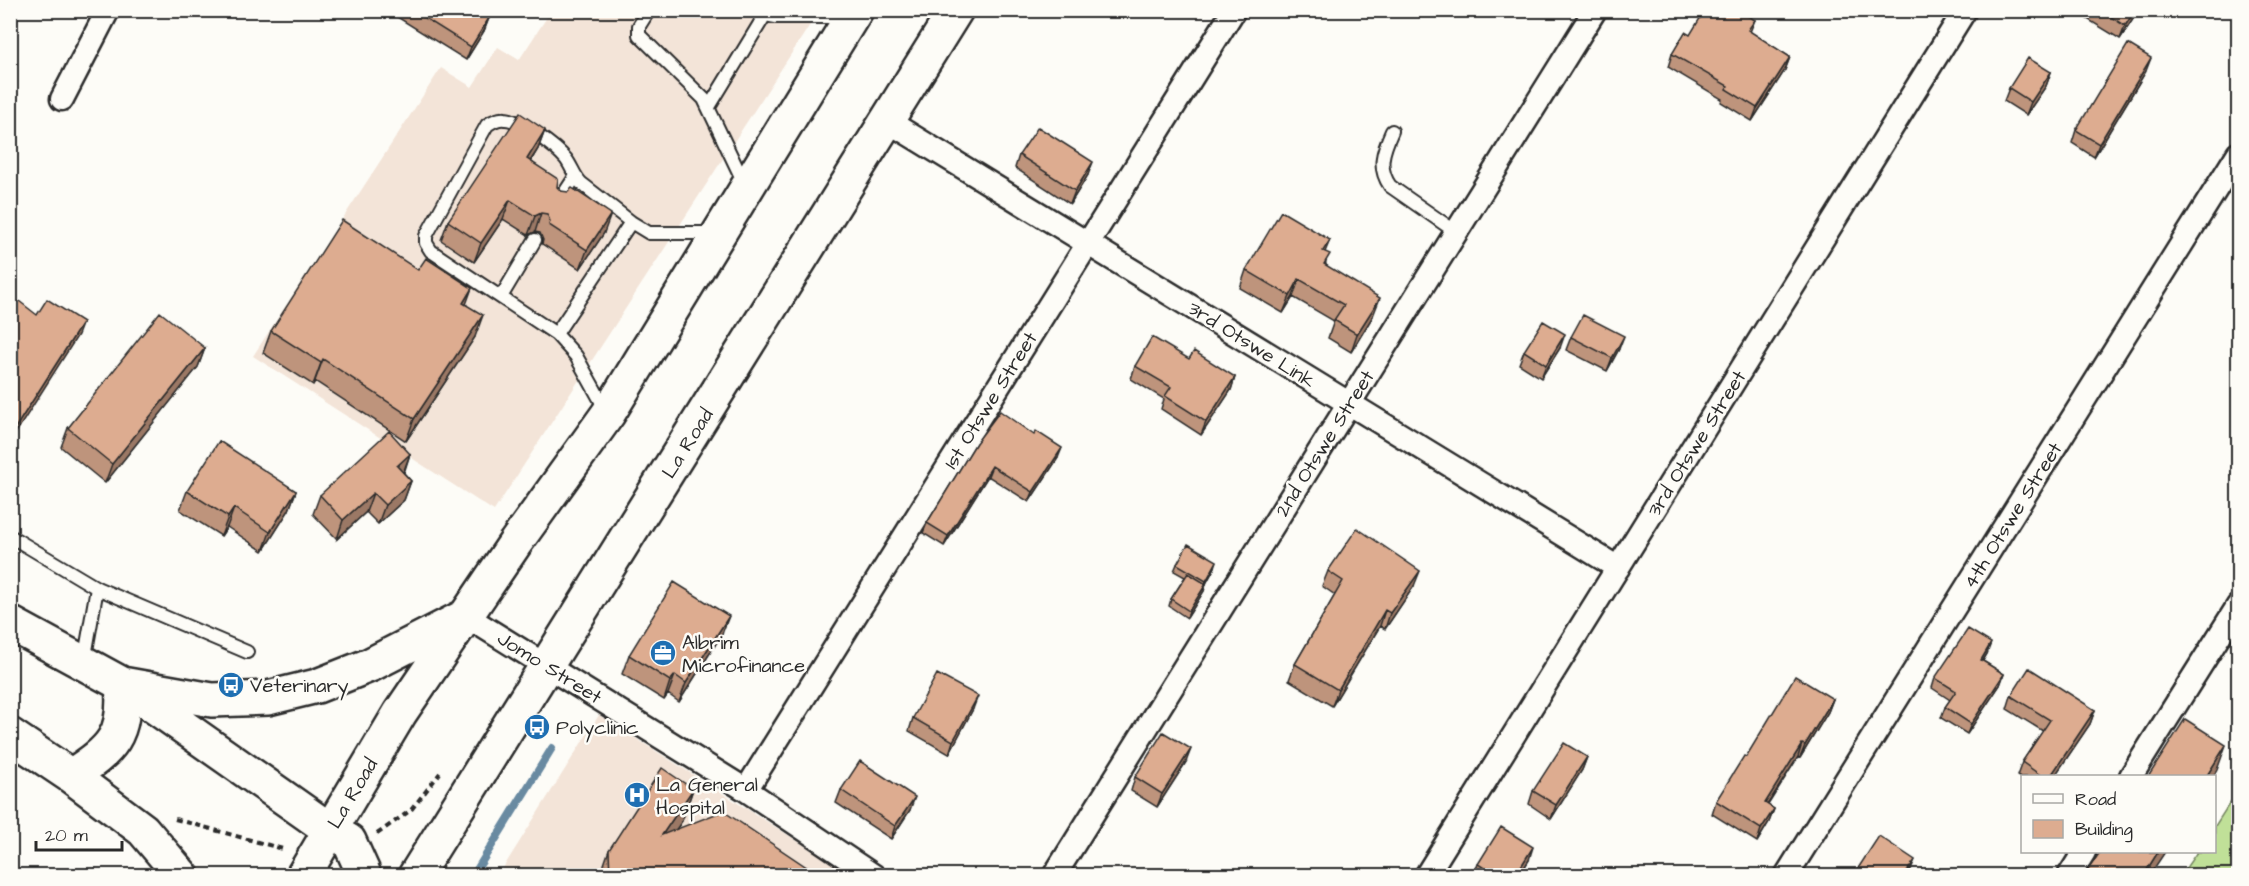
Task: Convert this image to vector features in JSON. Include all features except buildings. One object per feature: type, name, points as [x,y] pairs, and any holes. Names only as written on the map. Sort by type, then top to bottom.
[{"type":"main road","name":"La Road","points":[[415,876],[956,10]]},
{"type":"main road","name":"La Road","points":[[303,876],[400,713],[516,542],[608,414],[854,14]]},
{"type":"main road","points":[[122,684],[212,700],[268,698],[317,686],[369,665],[466,616]]},
{"type":"main road","points":[[10,623],[122,684],[349,841],[363,876]]},
{"type":"main road","points":[[71,776],[96,759],[115,739],[123,721],[122,684]]},
{"type":"main road","points":[[10,735],[71,776],[143,830],[182,876]]},
{"type":"street","points":[[62,99],[108,10]]},
{"type":"street","name":"1st Otswe Street","points":[[746,790],[1234,10]]},
{"type":"street","name":"2nd Otswe Street","points":[[1054,876],[1595,10]]},
{"type":"street","name":"3rd Otswe Street","points":[[1426,876],[1959,13]]},
{"type":"street","name":"3rd Otswe Link","points":[[886,120],[1618,568]]},
{"type":"street","name":"4th Otswe Street","points":[[1786,876],[2238,154]]},
{"type":"street","points":[[2132,775],[2238,606]]},
{"type":"street","name":"Jomo Street","points":[[466,616],[746,790],[874,876]]},
{"type":"street","points":[[2069,876],[2083,853]]},
{"type":"lane","points":[[649,10],[639,26],[639,35],[700,93],[709,107],[746,189]]},
{"type":"lane","points":[[709,107],[761,13],[776,17],[854,14]]},
{"type":"lane","points":[[608,414],[576,356],[556,334],[430,250],[426,243],[426,236],[488,124],[503,118],[516,121],[562,154],[569,162],[575,177],[631,222],[649,233],[720,233]]},
{"type":"lane","points":[[1392,131],[1381,155],[1383,176],[1390,186],[1456,232]]},
{"type":"lane","points":[[558,203],[575,177]]},
{"type":"lane","points":[[556,334],[631,222]]},
{"type":"lane","points":[[501,297],[535,240]]},
{"type":"lane","points":[[10,536],[97,588],[248,652]]},
{"type":"lane","points":[[84,663],[97,588]]},
{"type":"shaded area","points":[[551,11],[819,11],[494,511],[253,356],[441,68],[472,87],[498,47],[519,60]]},
{"type":"shaded area","name":"La General Hospital","points":[[599,715],[851,875],[498,876]]},
{"type":"green space","points":[[2238,790],[2238,875],[2181,875],[2196,853],[2216,853],[2216,824]]},
{"type":"waterway","points":[[473,876],[552,748]]},
{"type":"place","name":"Albrim Microfinance","points":[[663,653]]},
{"type":"place","name":"Veterinary","points":[[231,685]]},
{"type":"place","name":"Polyclinic","points":[[537,727]]},
{"type":"place","name":"La General Hospital","points":[[637,795]]}]
